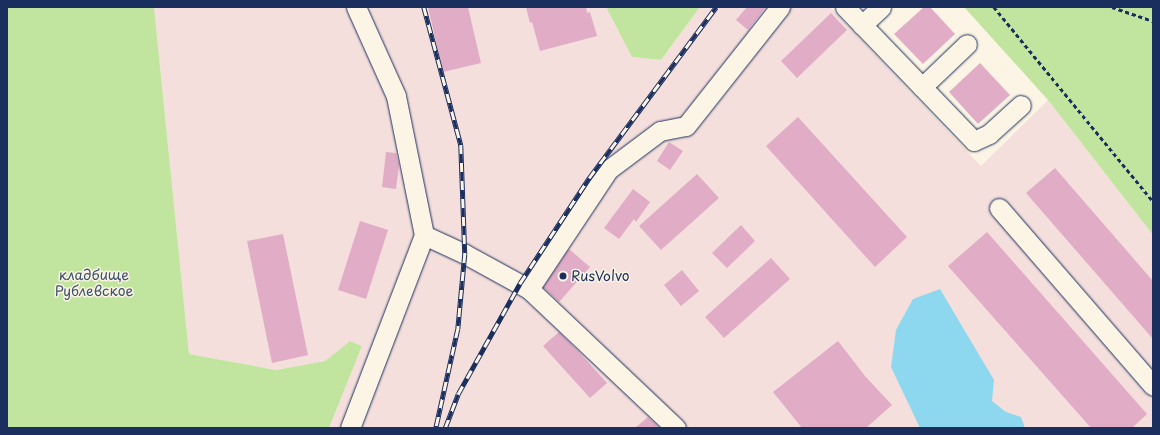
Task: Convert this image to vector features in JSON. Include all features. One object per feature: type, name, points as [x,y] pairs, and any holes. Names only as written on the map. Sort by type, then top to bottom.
[{"type":"lane","points":[[350,428],[424,235],[396,96],[356,7]]},
{"type":"lane","points":[[529,289],[608,170],[660,130],[686,126],[780,7]]},
{"type":"lane","points":[[845,7],[974,141],[989,134],[1021,105]]},
{"type":"lane","points":[[862,25],[881,7]]},
{"type":"lane","points":[[922,87],[967,44]]},
{"type":"lane","points":[[999,208],[1153,386]]},
{"type":"lane","points":[[424,235],[465,254],[529,289],[676,428]]},
{"type":"path","points":[[994,7],[1153,201]]},
{"type":"path","points":[[1112,7],[1153,21]]},
{"type":"shaded area","points":[[154,7],[606,7],[632,57],[661,60],[700,7],[830,7],[981,166],[1048,100],[1153,235],[1153,428],[329,428],[362,346],[350,341],[325,361],[276,370],[189,354]]},
{"type":"green space","name":"кладбище Рублевское","points":[[7,7],[154,7],[189,354],[276,370],[325,361],[350,341],[362,346],[329,428],[7,428]]},
{"type":"green space","points":[[606,7],[700,7],[661,60],[632,57]]},
{"type":"green space","points":[[964,7],[1153,7],[1153,235],[1048,100]]},
{"type":"water","points":[[940,289],[994,380],[992,401],[1006,412],[1021,417],[1025,428],[920,428],[891,367],[896,330],[913,299]]},
{"type":"building","points":[[428,7],[468,7],[481,63],[443,72]]},
{"type":"building","points":[[526,7],[586,7],[587,13],[590,12],[597,36],[540,51]]},
{"type":"building","points":[[747,7],[766,7],[748,30],[736,20]]},
{"type":"building","points":[[924,7],[930,7],[955,34],[923,64],[894,34]]},
{"type":"building","points":[[831,13],[847,30],[797,78],[781,61]]},
{"type":"building","points":[[980,63],[1010,95],[978,124],[949,92]]},
{"type":"building","points":[[798,117],[907,237],[875,267],[766,146]]},
{"type":"building","points":[[669,142],[683,151],[670,170],[657,161]]},
{"type":"building","points":[[386,152],[396,153],[399,165],[396,189],[382,187]]},
{"type":"building","points":[[1055,168],[1153,281],[1153,339],[1026,193]]},
{"type":"building","points":[[697,174],[719,198],[661,250],[639,226]]},
{"type":"building","points":[[633,189],[650,202],[636,222],[634,219],[619,239],[604,228]]},
{"type":"building","points":[[360,221],[388,230],[366,299],[338,290]]},
{"type":"building","points":[[741,225],[755,241],[727,268],[712,253]]},
{"type":"building","points":[[987,232],[1147,414],[1132,428],[1091,428],[948,266]]},
{"type":"building","points":[[283,234],[308,355],[272,363],[247,241]]},
{"type":"building","name":"RusVolvo","points":[[569,249],[590,267],[559,302],[543,287]]},
{"type":"building","points":[[771,258],[790,279],[724,338],[705,317]]},
{"type":"building","points":[[682,270],[699,291],[681,306],[664,285]]},
{"type":"building","points":[[559,332],[607,383],[590,398],[543,346]]},
{"type":"building","points":[[838,341],[865,376],[892,405],[866,428],[802,428],[773,392]]},
{"type":"building","points":[[648,417],[660,428],[635,428]]},
{"type":"railway","points":[[424,7],[461,145],[465,254],[458,329],[436,428]]},
{"type":"railway","points":[[445,428],[458,394],[520,283],[589,178],[716,7]]},
{"type":"place","name":"RusVolvo","points":[[563,276]]}]
